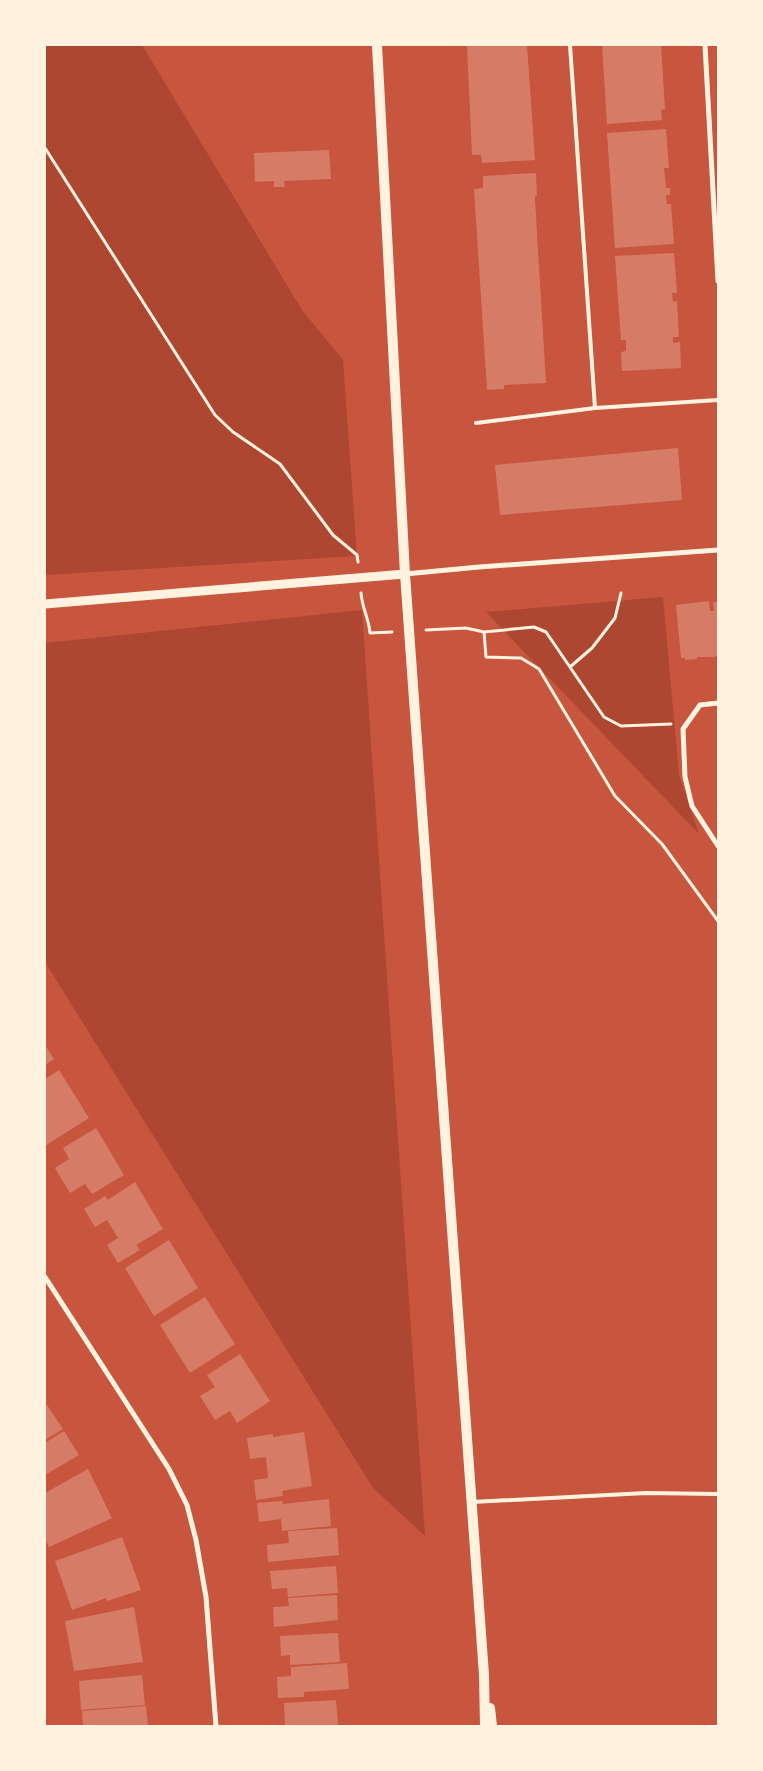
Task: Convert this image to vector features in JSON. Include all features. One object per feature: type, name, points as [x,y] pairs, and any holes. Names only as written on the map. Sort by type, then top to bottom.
[{"type":"main road","points":[[376,45],[404,574],[472,1502],[484,1675],[484,1726]]},
{"type":"main road","points":[[484,1675],[492,1726]]},
{"type":"street","points":[[705,45],[718,281]]},
{"type":"street","points":[[45,604],[479,567],[718,550]]},
{"type":"street","points":[[718,702],[700,705],[683,729],[685,777],[692,806],[718,846]]},
{"type":"street","points":[[45,1277],[169,1469],[187,1505],[196,1540],[206,1596],[216,1726]]},
{"type":"lane","points":[[570,45],[595,408]]},
{"type":"lane","points":[[476,423],[595,408],[718,400]]},
{"type":"lane","points":[[472,1502],[646,1493],[718,1494]]},
{"type":"path","points":[[45,148],[215,415],[233,432],[280,464],[333,535],[357,555]]},
{"type":"path","points":[[570,668],[592,648],[615,618],[621,593]]},
{"type":"path","points":[[362,606],[369,619],[370,633]]},
{"type":"path","points":[[466,628],[484,632],[534,627],[546,632],[604,717],[621,726],[687,723]]},
{"type":"path","points":[[484,632],[486,657],[521,658],[539,669],[615,796],[662,844],[718,921]]},
{"type":"shaded area","points":[[45,45],[142,45],[302,310],[343,360],[357,556],[45,575]]},
{"type":"shaded area","points":[[663,597],[679,775],[699,834],[486,612]]},
{"type":"shaded area","points":[[362,610],[425,1536],[373,1488],[45,962],[45,643]]},
{"type":"building","points":[[467,45],[527,45],[535,160],[482,163],[481,155],[472,155]]},
{"type":"building","points":[[602,45],[661,45],[665,109],[661,110],[662,120],[607,124]]},
{"type":"building","points":[[666,129],[669,168],[664,168],[666,188],[670,188],[670,195],[666,195],[667,204],[671,204],[674,244],[615,248],[607,133]]},
{"type":"building","points":[[329,150],[331,179],[284,181],[285,187],[274,187],[274,181],[255,182],[254,153]]},
{"type":"building","points":[[536,173],[537,196],[535,196],[535,200],[546,383],[504,385],[504,389],[487,390],[474,189],[483,188],[483,176]]},
{"type":"building","points":[[674,253],[677,293],[672,293],[673,302],[677,301],[679,337],[673,337],[673,343],[680,342],[681,368],[622,371],[621,352],[626,351],[626,340],[621,340],[615,256]]},
{"type":"building","points":[[678,448],[682,500],[500,515],[495,465]]},
{"type":"building","points":[[709,601],[710,611],[714,611],[713,602],[718,602],[718,655],[685,660],[685,658],[681,658],[676,605]]},
{"type":"building","points":[[45,1045],[54,1059],[45,1065]]},
{"type":"building","points":[[59,1070],[89,1118],[45,1146],[45,1079]]},
{"type":"building","points":[[96,1128],[124,1175],[92,1194],[85,1184],[70,1193],[55,1168],[69,1159],[63,1148]]},
{"type":"building","points":[[135,1182],[163,1229],[136,1245],[140,1250],[118,1263],[107,1245],[118,1238],[107,1220],[95,1227],[84,1209],[105,1196],[108,1200]]},
{"type":"building","points":[[169,1240],[198,1288],[154,1316],[125,1268]]},
{"type":"building","points":[[205,1297],[235,1344],[190,1373],[160,1325]]},
{"type":"building","points":[[240,1354],[270,1401],[237,1423],[230,1411],[215,1420],[200,1396],[215,1387],[207,1375]]},
{"type":"building","points":[[47,1405],[63,1429],[45,1440],[45,1406]]},
{"type":"building","points":[[64,1431],[79,1455],[45,1475],[45,1443]]},
{"type":"building","points":[[304,1432],[312,1486],[282,1491],[283,1496],[256,1500],[254,1480],[268,1478],[266,1457],[250,1459],[247,1438],[273,1434],[273,1437]]},
{"type":"building","points":[[88,1469],[112,1518],[49,1547],[45,1539],[45,1493]]},
{"type":"building","points":[[329,1499],[331,1526],[282,1531],[281,1519],[259,1522],[257,1503],[282,1501],[283,1504]]},
{"type":"building","points":[[337,1528],[339,1555],[268,1562],[267,1545],[289,1543],[288,1531]]},
{"type":"building","points":[[122,1537],[141,1590],[107,1601],[106,1598],[72,1610],[55,1561]]},
{"type":"building","points":[[336,1566],[338,1593],[288,1597],[287,1588],[272,1589],[270,1571]]},
{"type":"building","points":[[337,1595],[338,1620],[274,1627],[273,1607],[289,1606],[288,1598]]},
{"type":"building","points":[[134,1607],[143,1662],[74,1671],[65,1621]]},
{"type":"building","points":[[338,1633],[340,1662],[290,1665],[290,1655],[281,1656],[280,1636]]},
{"type":"building","points":[[347,1663],[349,1689],[304,1692],[304,1697],[278,1698],[277,1677],[291,1676],[291,1667]]},
{"type":"building","points":[[142,1675],[145,1705],[81,1710],[79,1681]]},
{"type":"building","points":[[336,1700],[338,1726],[285,1726],[284,1703]]},
{"type":"building","points":[[146,1706],[148,1726],[83,1726],[82,1711]]}]
